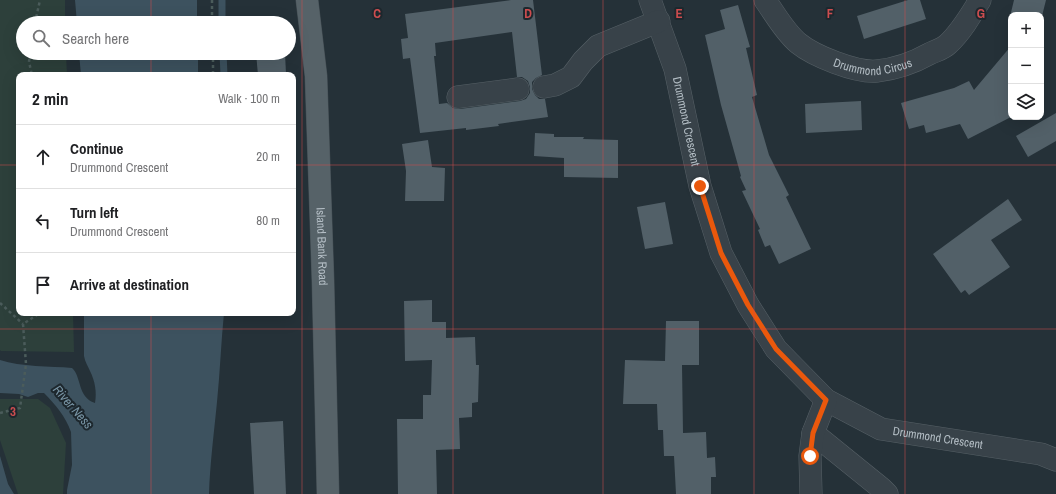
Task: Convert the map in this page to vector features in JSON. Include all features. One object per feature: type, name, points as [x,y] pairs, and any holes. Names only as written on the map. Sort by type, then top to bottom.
[{"type":"main road","name":"Island Bank Road","points":[[307,0],[316,76],[328,494]]},
{"type":"street","name":"Drummond Crescent","points":[[650,0],[659,21],[675,69],[700,186],[721,253],[748,305],[776,349],[826,400],[881,429],[1041,454],[1056,460]]},
{"type":"street","name":"Drummond Circus","points":[[765,0],[783,27],[798,43],[813,53],[830,61],[852,68],[876,71],[914,62],[947,45],[968,19],[980,0]]},
{"type":"street","points":[[544,87],[555,85],[570,77],[598,46],[659,21]]},
{"type":"street","points":[[458,97],[518,90]]},
{"type":"street","points":[[811,494],[810,456],[813,433],[826,400]]},
{"type":"street","points":[[813,433],[888,492]]},
{"type":"path","points":[[37,16],[40,0]]},
{"type":"path","points":[[212,0],[212,16]]},
{"type":"path","points":[[28,60],[31,72]]},
{"type":"path","points":[[213,60],[213,72]]},
{"type":"path","points":[[0,303],[23,324],[26,364],[20,408],[0,413]]},
{"type":"path","points":[[23,324],[35,316]]},
{"type":"green space","points":[[0,0],[65,0],[65,16],[16,16],[16,60],[66,60],[67,72],[16,72],[16,316],[73,316],[74,352],[0,350]]},
{"type":"green space","points":[[0,399],[38,399],[50,408],[66,443],[63,494],[18,494],[0,440]]},
{"type":"water","points":[[75,0],[197,0],[197,16],[76,16]]},
{"type":"water","points":[[80,60],[198,60],[198,72],[81,72]]},
{"type":"water","name":"River Ness","points":[[84,316],[224,316],[209,494],[67,494],[72,465],[71,432],[66,421],[56,406],[44,393],[38,393],[28,397],[19,394],[0,393],[0,360],[26,365],[72,368],[77,376],[82,392],[89,400],[95,403],[96,391],[92,375],[84,356]]},
{"type":"water","points":[[0,456],[8,484],[14,494],[0,494]]},
{"type":"building","points":[[511,0],[533,0],[542,75],[532,82],[532,89],[539,99],[545,99],[548,117],[498,124],[499,126],[420,133],[410,58],[403,59],[401,39],[408,38],[405,14]],"holes":[[[512,32],[517,77],[522,77],[528,81],[530,93],[526,99],[460,109],[453,108],[447,103],[439,104],[434,56],[436,56],[435,43]]]},
{"type":"building","points":[[908,0],[920,0],[926,19],[864,39],[857,16]]},
{"type":"building","points":[[1014,0],[1046,0],[1043,12],[1011,12]]},
{"type":"building","points":[[738,5],[750,47],[746,48],[757,95],[752,97],[769,155],[789,195],[786,197],[811,249],[779,264],[770,245],[765,247],[758,230],[760,229],[742,191],[746,190],[740,177],[741,176],[721,105],[705,35],[725,29],[720,10]]},
{"type":"building","points":[[1008,50],[1008,119],[968,139],[960,124],[926,133],[924,125],[909,129],[901,103],[954,88],[969,81],[974,90]]},
{"type":"building","points":[[257,60],[285,60],[286,72],[258,72]]},
{"type":"building","points":[[861,101],[862,130],[806,133],[805,104]]},
{"type":"building","points":[[1056,113],[1056,141],[1028,157],[1016,136]]},
{"type":"building","points":[[535,133],[554,134],[554,137],[584,137],[583,139],[618,140],[618,178],[564,177],[564,158],[534,156]]},
{"type":"building","points":[[428,140],[432,167],[445,168],[444,201],[405,201],[406,171],[402,144]]},
{"type":"building","points":[[1008,199],[1022,220],[991,240],[1010,267],[969,295],[965,290],[961,293],[933,254]]},
{"type":"building","points":[[665,202],[673,244],[645,249],[637,207]]},
{"type":"building","points":[[432,300],[432,322],[446,322],[446,338],[475,337],[476,365],[479,365],[478,402],[472,403],[472,417],[459,418],[460,449],[436,450],[437,494],[398,494],[397,419],[423,419],[423,395],[431,395],[432,360],[405,361],[404,301]]},
{"type":"building","points":[[666,321],[699,321],[699,365],[682,365],[683,433],[706,432],[707,458],[715,457],[716,477],[711,477],[711,494],[676,494],[674,456],[664,456],[663,430],[658,430],[657,404],[623,404],[625,360],[665,361]]},
{"type":"building","points":[[283,421],[286,494],[254,494],[250,423]]},
{"type":"waterway","points":[[222,0],[222,16]]},
{"type":"waterway","points":[[223,60],[224,72]]},
{"type":"route","points":[[700,186],[721,253],[748,305],[776,349],[826,400],[813,433],[810,456]]}]
